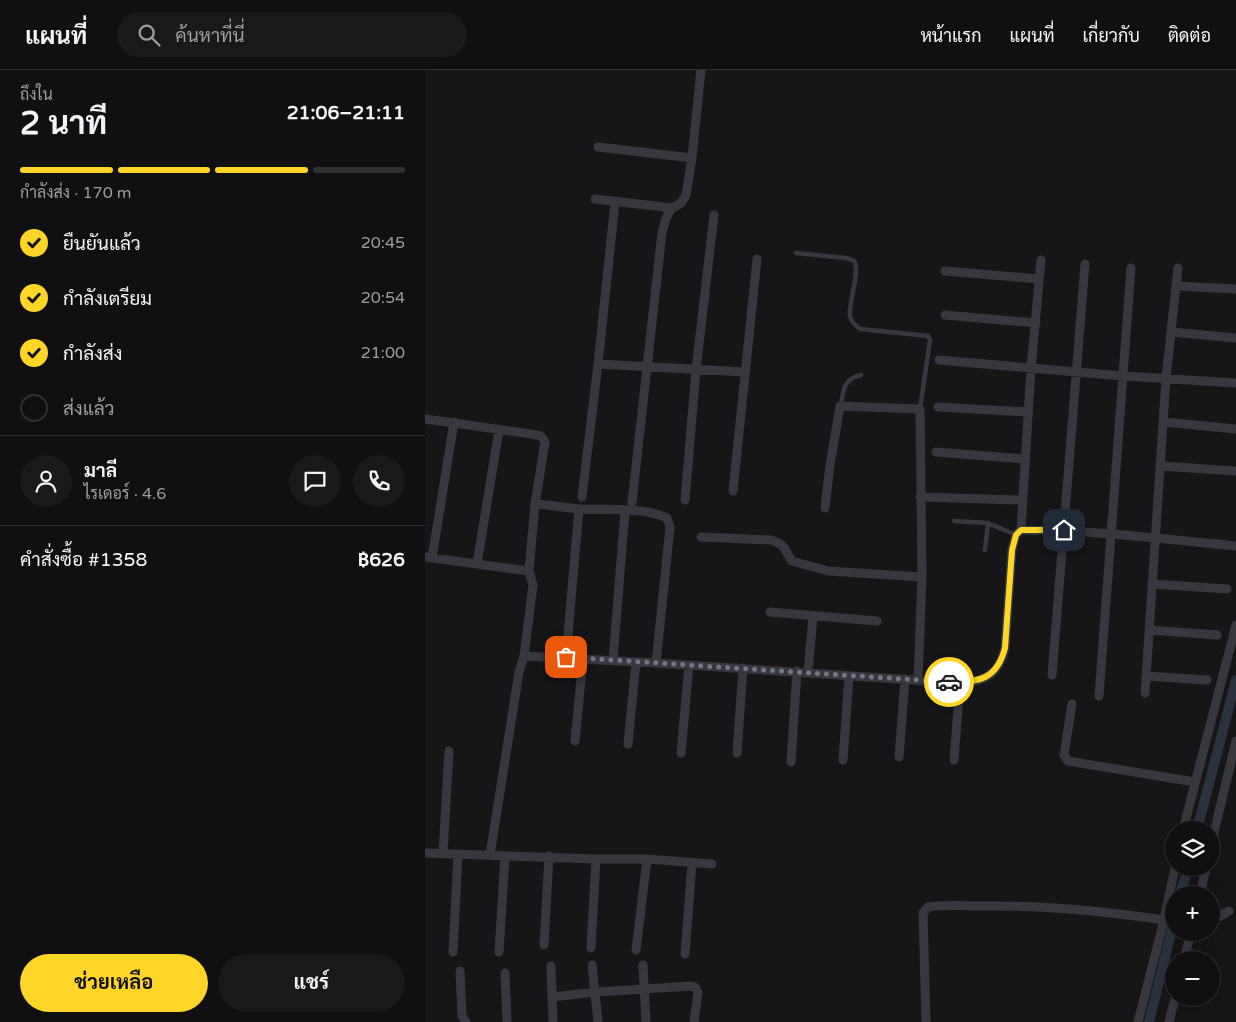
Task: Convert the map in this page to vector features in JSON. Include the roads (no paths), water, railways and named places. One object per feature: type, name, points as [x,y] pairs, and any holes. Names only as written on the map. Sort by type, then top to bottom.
[{"type":"street","points":[[632,502],[662,233],[665,218],[672,208],[681,203],[686,194],[692,158],[701,70]]},
{"type":"street","points":[[598,147],[692,158]]},
{"type":"street","points":[[595,199],[672,208]]},
{"type":"street","points":[[582,497],[615,202]]},
{"type":"street","points":[[685,500],[714,215]]},
{"type":"street","points":[[733,491],[757,259]]},
{"type":"street","points":[[524,656],[797,671],[960,683],[989,676],[996,670],[1002,660],[1005,648],[1012,550],[1018,532],[1022,500],[1041,260]]},
{"type":"street","points":[[1053,675],[1085,264]]},
{"type":"street","points":[[1099,696],[1131,268]]},
{"type":"street","points":[[1145,693],[1166,378],[1178,268]]},
{"type":"street","points":[[945,270],[1039,279]]},
{"type":"street","points":[[1176,286],[1236,289]]},
{"type":"street","points":[[945,315],[1036,323]]},
{"type":"street","points":[[1171,332],[1236,338]]},
{"type":"street","points":[[939,360],[1123,376],[1236,382]]},
{"type":"street","points":[[598,364],[745,372]]},
{"type":"street","points":[[825,508],[840,406],[920,409],[922,577],[918,680]]},
{"type":"street","points":[[938,406],[1028,412]]},
{"type":"street","points":[[425,419],[541,436],[545,442],[535,504],[529,572],[533,585],[524,656],[519,672],[490,856]]},
{"type":"street","points":[[454,422],[428,558],[529,572]]},
{"type":"street","points":[[1164,422],[1236,429]]},
{"type":"street","points":[[477,564],[499,430]]},
{"type":"street","points":[[936,452],[1024,459]]},
{"type":"street","points":[[1161,466],[1236,471]]},
{"type":"street","points":[[921,496],[1022,500]]},
{"type":"street","points":[[535,504],[660,514],[667,518],[670,527],[657,663]]},
{"type":"street","points":[[566,657],[579,509]]},
{"type":"street","points":[[613,660],[625,511]]},
{"type":"street","points":[[1018,532],[1064,530],[1236,546]]},
{"type":"street","points":[[701,537],[771,540],[781,543],[792,561],[828,571],[922,577]]},
{"type":"street","points":[[1152,584],[1227,589]]},
{"type":"street","points":[[771,612],[877,621]]},
{"type":"street","points":[[808,672],[813,616]]},
{"type":"street","points":[[1185,821],[1236,625]]},
{"type":"street","points":[[1149,630],[1217,635]]},
{"type":"street","points":[[575,741],[583,659]]},
{"type":"street","points":[[628,744],[636,662]]},
{"type":"street","points":[[681,754],[689,665]]},
{"type":"street","points":[[737,753],[743,668]]},
{"type":"street","points":[[791,762],[797,671]]},
{"type":"street","points":[[843,760],[849,676]]},
{"type":"street","points":[[1146,676],[1207,680]]},
{"type":"street","points":[[899,757],[905,679]]},
{"type":"street","points":[[954,760],[960,683]]},
{"type":"street","points":[[1072,704],[1063,755],[1068,761],[1195,782]]},
{"type":"street","points":[[1217,821],[1236,741]]},
{"type":"street","points":[[443,854],[449,751]]},
{"type":"street","points":[[425,853],[647,859],[712,864]]},
{"type":"street","points":[[453,952],[458,854]]},
{"type":"street","points":[[499,952],[505,856]]},
{"type":"street","points":[[544,945],[549,856]]},
{"type":"street","points":[[591,948],[596,859]]},
{"type":"street","points":[[636,950],[647,859]]},
{"type":"street","points":[[685,954],[692,863]]},
{"type":"street","points":[[1138,1022],[1173,876]]},
{"type":"street","points":[[926,1022],[923,914],[928,907],[1005,906],[1043,908],[1130,915],[1164,920]]},
{"type":"street","points":[[1220,916],[1229,911]]},
{"type":"street","points":[[592,965],[599,1022]]},
{"type":"street","points":[[643,965],[646,1022]]},
{"type":"street","points":[[551,966],[553,1022]]},
{"type":"street","points":[[460,971],[462,1016],[466,1022]]},
{"type":"street","points":[[505,973],[507,1022]]},
{"type":"street","points":[[552,997],[644,988],[691,986],[695,987],[698,993],[694,1022]]},
{"type":"street","points":[[1169,1022],[1173,1006]]},
{"type":"lane","points":[[796,253],[853,260],[856,270],[850,316],[853,324],[860,329],[928,336],[930,340],[920,409]]},
{"type":"lane","points":[[840,406],[843,390],[849,380],[861,375]]},
{"type":"lane","points":[[954,521],[988,523],[1018,532]]},
{"type":"lane","points":[[985,550],[988,523]]},
{"type":"waterway","points":[[1199,821],[1236,680]]},
{"type":"waterway","points":[[1183,886],[1186,876]]},
{"type":"waterway","points":[[1149,1022],[1169,941]]}]
